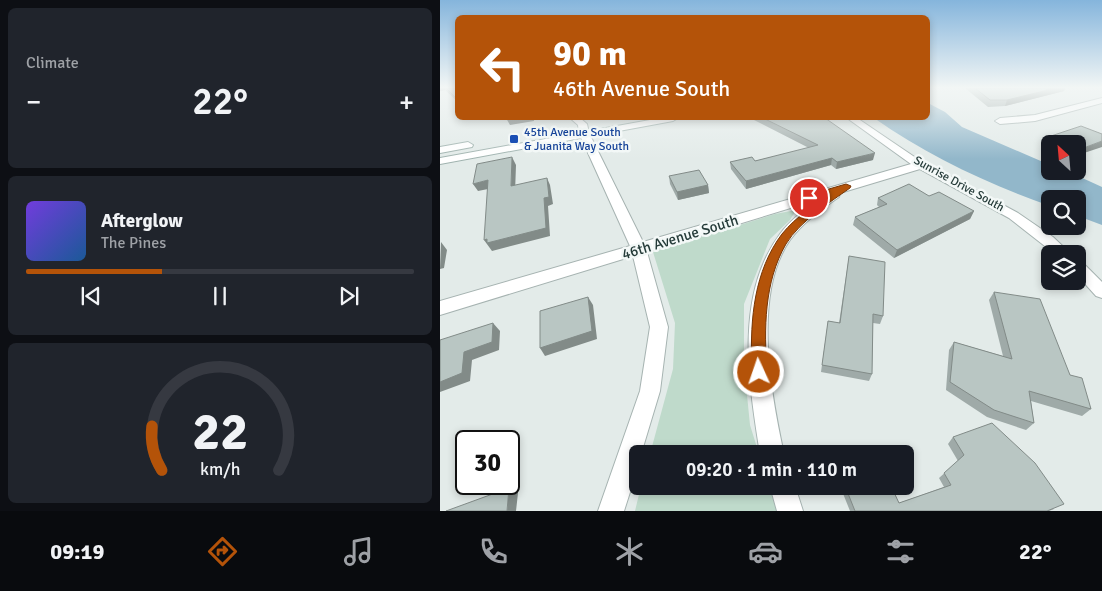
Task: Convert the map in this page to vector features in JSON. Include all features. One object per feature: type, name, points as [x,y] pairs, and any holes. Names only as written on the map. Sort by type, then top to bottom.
[{"type":"street","points":[[1000,121],[1035,118],[1058,112]]},
{"type":"street","points":[[506,138],[610,120]]},
{"type":"street","points":[[440,161],[580,125],[647,120]]},
{"type":"street","name":"Sunrise Drive South","points":[[855,120],[920,165],[988,198],[1023,221],[1053,245]]},
{"type":"street","points":[[580,125],[639,250],[659,327],[650,391],[611,511]]},
{"type":"street","points":[[440,150],[478,143]]},
{"type":"street","name":"46th Avenue South","points":[[440,308],[920,165]]},
{"type":"street","points":[[770,445],[760,391],[757,334],[764,283],[782,242],[808,214],[846,186]]},
{"type":"street","points":[[1086,276],[1102,292]]},
{"type":"street","points":[[785,495],[790,511]]},
{"type":"green space","points":[[796,210],[790,220],[770,239],[744,304],[744,365],[750,425],[756,445],[652,445],[673,369],[675,323],[653,252],[775,214]]},
{"type":"green space","points":[[639,495],[772,495],[777,511],[635,511]]},
{"type":"water","points":[[930,112],[945,112],[962,127],[1041,161],[1041,180],[1086,180],[1102,187],[1102,225],[1086,219],[1086,190],[1041,190],[1041,202],[981,179],[916,145],[877,120],[930,120]]},
{"type":"building","points":[[767,120],[828,120],[875,153],[837,162],[832,158],[746,181],[730,162],[752,157],[755,161],[818,145]]},
{"type":"building","points":[[1081,126],[1102,134],[1102,141],[1086,147],[1086,135],[1054,135]]},
{"type":"building","points":[[512,157],[511,186],[547,178],[549,197],[544,198],[546,228],[487,243],[487,239],[484,240],[488,180],[473,184],[477,164]]},
{"type":"building","points":[[699,170],[708,185],[677,192],[669,176]]},
{"type":"building","points":[[909,184],[929,196],[939,192],[974,211],[897,250],[855,217],[887,204],[878,198]]},
{"type":"building","points":[[849,256],[885,262],[883,316],[873,314],[872,374],[822,365],[828,321],[840,323]]},
{"type":"building","points":[[994,292],[1040,299],[1070,375],[1082,378],[1091,409],[1029,391],[1034,423],[994,410],[950,382],[954,342],[1012,359]]},
{"type":"building","points":[[588,297],[592,331],[540,348],[540,311]]},
{"type":"building","points":[[493,323],[492,342],[464,352],[462,373],[440,382],[440,340]]},
{"type":"building","points":[[992,423],[1035,463],[1064,504],[1047,511],[855,511],[849,495],[895,495],[899,503],[951,485],[944,473],[964,455],[953,437]]},
{"type":"building","points":[[490,495],[508,495],[507,511],[446,511]]},
{"type":"place","name":"45th Avenue South & Juanita Way South","points":[[514,139]]},
{"type":"route","points":[[759,372],[757,334],[764,283],[782,242],[808,214],[846,186],[809,198]]}]
